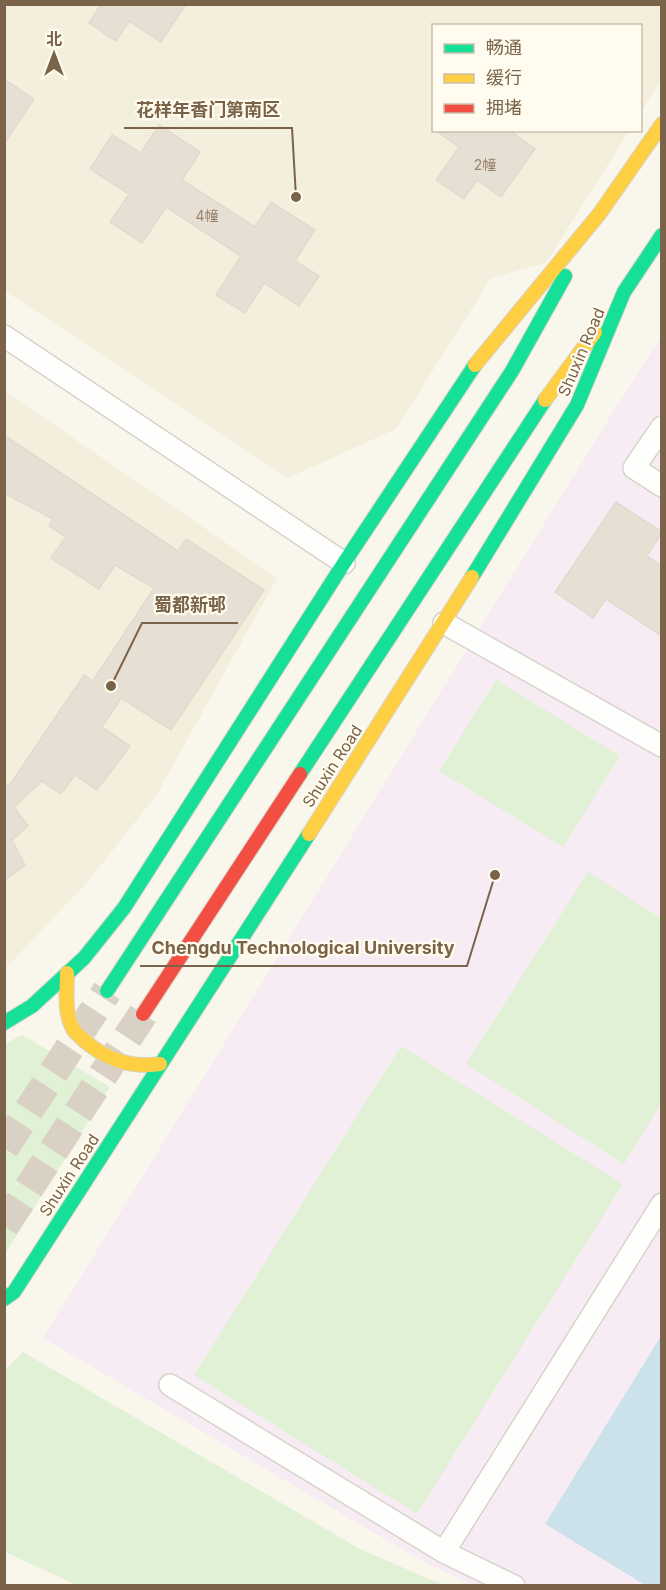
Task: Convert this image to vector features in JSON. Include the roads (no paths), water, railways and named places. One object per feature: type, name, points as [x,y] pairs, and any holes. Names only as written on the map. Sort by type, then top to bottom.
[{"type":"main road","points":[[4,1023],[32,1006],[84,957],[124,908],[344,563],[482,355],[600,213],[662,124]]},
{"type":"main road","points":[[107,992],[512,371],[600,213]]},
{"type":"main road","name":"Shuxin Road","points":[[4,1299],[14,1292],[444,623],[577,405],[624,292],[662,235]]},
{"type":"main road","points":[[143,1014],[535,414],[624,292]]},
{"type":"main road","points":[[67,973],[67,1005],[74,1030],[93,1049],[109,1058],[132,1065],[160,1064]]},
{"type":"street","points":[[4,336],[344,563]]},
{"type":"street","points":[[662,427],[633,468],[662,486]]},
{"type":"street","points":[[444,623],[662,746]]},
{"type":"street","points":[[444,1552],[662,1204]]},
{"type":"street","points":[[170,1385],[444,1552],[514,1586]]},
{"type":"water","points":[[661,1336],[661,1585],[645,1585],[545,1524]]},
{"type":"tunnel","points":[[4,1148],[107,991]]},
{"type":"tunnel","points":[[4,1226],[143,1014]]},
{"type":"place","name":"花样年香门第南区","points":[[296,197]]},
{"type":"place","name":"蜀都新邨","points":[[111,686]]},
{"type":"place","name":"Chengdu Technological University","points":[[495,875]]}]
